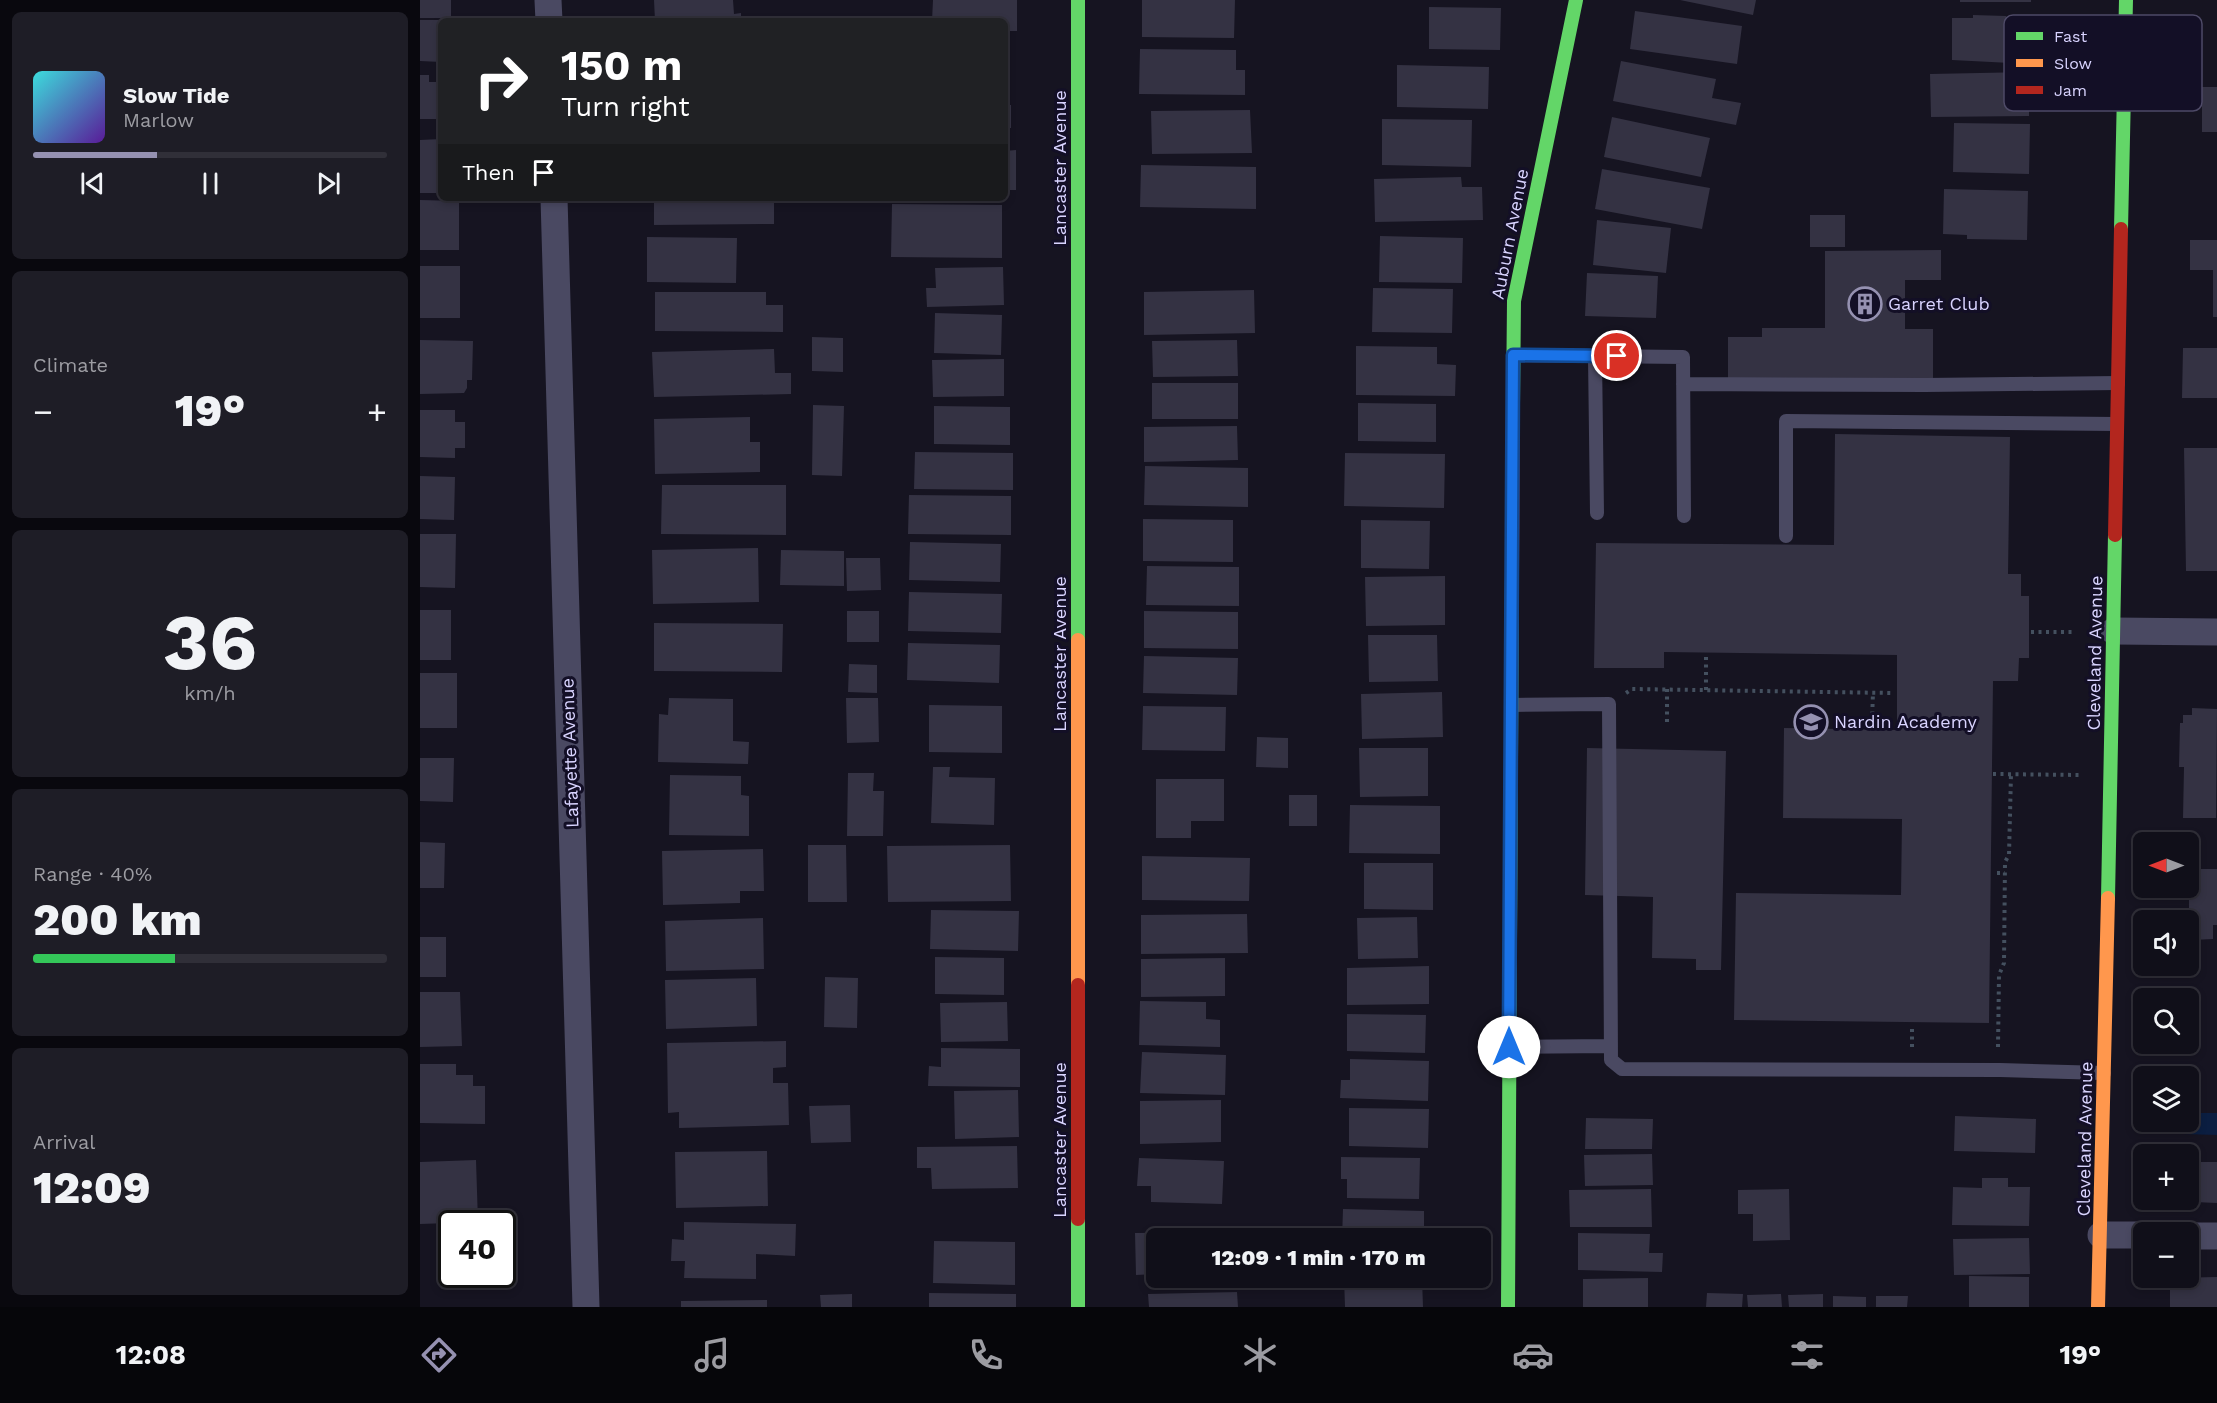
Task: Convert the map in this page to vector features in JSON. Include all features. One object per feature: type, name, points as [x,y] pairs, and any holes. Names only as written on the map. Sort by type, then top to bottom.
[{"type":"street","points":[[548,0],[549,18]]},
{"type":"street","name":"Lancaster Avenue","points":[[1078,0],[1078,1307]]},
{"type":"street","name":"Auburn Avenue","points":[[1508,1307],[1514,301],[1576,0]]},
{"type":"street","name":"Cleveland Avenue","points":[[2126,0],[2126,15]]},
{"type":"street","name":"Cleveland Avenue","points":[[2098,1307],[2124,111]]},
{"type":"street","name":"Lafayette Avenue","points":[[554,201],[586,1307]]},
{"type":"street","points":[[2114,631],[2217,632]]},
{"type":"street","points":[[2101,1235],[2133,1235]]},
{"type":"street","points":[[2199,1236],[2217,1236]]},
{"type":"lane","points":[[1513,355],[1683,357],[1684,516]]},
{"type":"lane","points":[[1595,356],[1597,513]]},
{"type":"lane","points":[[1683,384],[2118,383]]},
{"type":"lane","points":[[1786,536],[1786,421],[2117,424]]},
{"type":"lane","points":[[1511,705],[1609,704],[1611,1060],[1622,1069],[1987,1070],[2104,1073]]},
{"type":"lane","points":[[1509,1047],[1611,1046]]},
{"type":"path","points":[[2031,632],[2076,632]]},
{"type":"path","points":[[1706,655],[1706,690]]},
{"type":"path","points":[[1632,689],[1891,693]]},
{"type":"path","points":[[1667,689],[1667,724]]},
{"type":"path","points":[[1872,692],[1872,722]]},
{"type":"path","points":[[1993,774],[2087,775]]},
{"type":"path","points":[[1998,1051],[1999,975],[2004,963],[2005,862],[2009,855],[2011,774]]},
{"type":"path","points":[[1996,873],[2005,873]]},
{"type":"path","points":[[1912,1029],[1912,1051]]},
{"type":"water","points":[[2199,1113],[2217,1113],[2217,1135],[2183,1134],[2183,1132],[2199,1132]]},
{"type":"building","points":[[420,0],[451,0],[451,18],[420,18]]},
{"type":"building","points":[[654,0],[733,0],[734,14],[741,13],[741,18],[655,18]]},
{"type":"building","points":[[933,0],[1017,0],[1017,31],[1008,31],[1008,18],[932,18]]},
{"type":"building","points":[[1142,0],[1235,0],[1234,38],[1142,37]]},
{"type":"building","points":[[1680,0],[1756,0],[1753,15]]},
{"type":"building","points":[[1960,0],[2031,0],[2031,2],[1960,2]]},
{"type":"building","points":[[1429,7],[1501,8],[1500,50],[1429,49]]},
{"type":"building","points":[[1635,11],[1742,26],[1737,64],[1630,49]]},
{"type":"building","points":[[1973,15],[2004,16],[2004,63],[1952,60],[1952,18],[1973,18]]},
{"type":"building","points":[[420,20],[438,20],[438,62],[420,61]]},
{"type":"building","points":[[1140,49],[1236,50],[1236,70],[1245,70],[1245,95],[1139,94]]},
{"type":"building","points":[[1621,61],[1716,79],[1712,98],[1741,103],[1736,125],[1613,101]]},
{"type":"building","points":[[1397,65],[1489,67],[1488,109],[1397,107]]},
{"type":"building","points":[[2004,73],[2004,111],[2029,111],[2029,116],[1931,117],[1930,74]]},
{"type":"building","points":[[420,75],[429,75],[429,82],[438,82],[438,119],[420,119]]},
{"type":"building","points":[[2202,87],[2217,87],[2217,132],[2202,132]]},
{"type":"building","points":[[1008,105],[1011,105],[1011,128],[1008,128]]},
{"type":"building","points":[[1250,110],[1252,153],[1152,154],[1151,111]]},
{"type":"building","points":[[1612,117],[1710,138],[1701,177],[1604,157]]},
{"type":"building","points":[[1382,119],[1472,120],[1471,167],[1382,165]]},
{"type":"building","points":[[1954,123],[2030,124],[2029,174],[1953,172]]},
{"type":"building","points":[[438,139],[438,193],[420,193],[420,140]]},
{"type":"building","points":[[1016,150],[1016,190],[1008,190],[1008,151]]},
{"type":"building","points":[[1141,165],[1256,167],[1256,209],[1140,207]]},
{"type":"building","points":[[1602,169],[1710,188],[1702,229],[1595,209]]},
{"type":"building","points":[[1461,177],[1462,187],[1482,187],[1483,220],[1375,222],[1374,179]]},
{"type":"building","points":[[1944,189],[2028,191],[2027,240],[1967,239],[1967,235],[1943,234]]},
{"type":"building","points":[[420,200],[459,201],[459,250],[420,250]]},
{"type":"building","points":[[654,201],[774,201],[774,224],[654,225]]},
{"type":"building","points":[[892,204],[1002,205],[1002,258],[891,257]]},
{"type":"building","points":[[1810,215],[1845,215],[1845,247],[1810,247]]},
{"type":"building","points":[[1597,220],[1671,228],[1666,273],[1593,265]]},
{"type":"building","points":[[1380,236],[1463,238],[1462,283],[1379,282]]},
{"type":"building","points":[[647,237],[737,238],[736,283],[647,282]]},
{"type":"building","points":[[2190,240],[2217,240],[2217,317],[2213,317],[2213,270],[2190,270]]},
{"type":"building","name":"Garret Club","points":[[1941,250],[1941,280],[1905,280],[1905,329],[1933,329],[1933,378],[1728,378],[1728,337],[1762,337],[1762,328],[1825,328],[1825,251]]},
{"type":"building","points":[[420,266],[460,266],[460,318],[420,318]]},
{"type":"building","points":[[1003,267],[1004,305],[927,307],[926,288],[936,288],[935,268]]},
{"type":"building","points":[[1587,273],[1658,276],[1656,318],[1585,316]]},
{"type":"building","points":[[1373,288],[1453,289],[1452,333],[1372,332]]},
{"type":"building","points":[[1254,290],[1255,333],[1144,335],[1144,292]]},
{"type":"building","points":[[655,292],[766,292],[766,305],[783,305],[783,332],[655,331]]},
{"type":"building","points":[[935,313],[1002,315],[1001,355],[934,353]]},
{"type":"building","points":[[812,337],[843,338],[843,372],[812,371]]},
{"type":"building","points":[[420,340],[473,341],[472,380],[467,380],[464,393],[420,394]]},
{"type":"building","points":[[1237,340],[1238,376],[1153,377],[1152,341]]},
{"type":"building","points":[[1356,346],[1437,347],[1437,364],[1456,365],[1455,396],[1356,395]]},
{"type":"building","points":[[2183,348],[2217,348],[2217,398],[2182,398]]},
{"type":"building","points":[[774,349],[775,373],[791,373],[791,394],[654,397],[652,352]]},
{"type":"building","points":[[1004,359],[1004,396],[933,397],[932,360]]},
{"type":"building","points":[[1152,383],[1238,383],[1238,419],[1152,419]]},
{"type":"building","points":[[1358,403],[1436,404],[1436,442],[1358,441]]},
{"type":"building","points":[[813,405],[844,406],[842,476],[812,475]]},
{"type":"building","points":[[934,406],[1010,407],[1010,445],[934,444]]},
{"type":"building","points":[[420,410],[455,410],[455,422],[465,422],[465,448],[455,448],[455,458],[420,457]]},
{"type":"building","points":[[750,417],[750,442],[760,442],[760,472],[655,474],[654,419]]},
{"type":"building","points":[[1237,426],[1238,460],[1144,462],[1144,427]]},
{"type":"building","points":[[1835,434],[2010,437],[2008,574],[2021,574],[2021,596],[2029,596],[2029,658],[2019,658],[2018,681],[1993,681],[1989,1023],[1734,1020],[1736,893],[1901,895],[1902,819],[1783,818],[1784,728],[1897,730],[1897,655],[1664,652],[1664,668],[1594,668],[1596,543],[1834,545]]},
{"type":"building","points":[[2184,448],[2217,448],[2217,571],[2186,571]]},
{"type":"building","points":[[915,452],[1013,453],[1013,490],[914,489]]},
{"type":"building","points":[[1345,453],[1445,454],[1444,508],[1344,506]]},
{"type":"building","points":[[1145,466],[1248,468],[1248,507],[1144,505]]},
{"type":"building","points":[[420,476],[455,477],[454,520],[420,519]]},
{"type":"building","points":[[662,485],[786,485],[786,535],[661,534]]},
{"type":"building","points":[[909,495],[1011,496],[1011,535],[908,534]]},
{"type":"building","points":[[1143,519],[1233,520],[1233,562],[1143,561]]},
{"type":"building","points":[[1361,520],[1430,521],[1429,569],[1361,568]]},
{"type":"building","points":[[420,534],[456,534],[455,588],[420,587]]},
{"type":"building","points":[[910,542],[1001,544],[1000,582],[909,580]]},
{"type":"building","points":[[758,548],[759,602],[653,604],[652,550]]},
{"type":"building","points":[[781,550],[844,551],[844,586],[780,585]]},
{"type":"building","points":[[846,558],[880,558],[881,590],[847,591]]},
{"type":"building","points":[[1147,566],[1239,567],[1239,606],[1146,605]]},
{"type":"building","points":[[1445,576],[1445,625],[1366,626],[1365,577]]},
{"type":"building","points":[[909,592],[1002,594],[1001,633],[908,631]]},
{"type":"building","points":[[420,610],[451,610],[451,660],[420,660]]},
{"type":"building","points":[[847,611],[879,611],[879,642],[847,642]]},
{"type":"building","points":[[1144,611],[1238,612],[1238,649],[1144,648]]},
{"type":"building","points":[[654,623],[783,624],[782,672],[654,671]]},
{"type":"building","points":[[1368,635],[1437,635],[1438,681],[1369,682]]},
{"type":"building","points":[[908,643],[1000,645],[999,683],[907,680]]},
{"type":"building","points":[[1144,656],[1238,658],[1237,695],[1143,693]]},
{"type":"building","points":[[849,664],[877,665],[877,693],[848,692]]},
{"type":"building","points":[[420,673],[457,673],[457,728],[420,728]]},
{"type":"building","points":[[1442,692],[1443,737],[1362,739],[1361,694]]},
{"type":"building","points":[[669,698],[733,699],[733,741],[749,742],[748,764],[658,762],[659,714],[668,715]]},
{"type":"building","points":[[846,698],[878,698],[879,742],[847,743]]},
{"type":"building","points":[[929,705],[1002,706],[1002,753],[929,752]]},
{"type":"building","points":[[1143,706],[1226,707],[1225,751],[1142,750]]},
{"type":"building","points":[[2192,708],[2217,709],[2216,818],[2183,818],[2184,767],[2179,767],[2180,723],[2183,723],[2183,715],[2192,715]]},
{"type":"building","points":[[1257,737],[1288,738],[1288,768],[1256,767]]},
{"type":"building","points":[[1359,748],[1428,748],[1428,796],[1360,797]]},
{"type":"building","points":[[1587,748],[1726,751],[1721,970],[1696,970],[1696,959],[1652,958],[1653,897],[1585,895]]},
{"type":"building","points":[[420,758],[454,758],[453,802],[420,801]]},
{"type":"building","points":[[933,767],[950,767],[949,777],[995,778],[994,825],[931,823]]},
{"type":"building","points":[[848,773],[874,773],[873,791],[884,791],[883,836],[847,836]]},
{"type":"building","points":[[670,775],[741,776],[741,795],[749,796],[749,836],[669,835]]},
{"type":"building","points":[[1156,779],[1224,779],[1224,821],[1191,821],[1191,838],[1156,838]]},
{"type":"building","points":[[1289,795],[1317,795],[1317,826],[1289,826]]},
{"type":"building","points":[[1350,805],[1440,806],[1440,854],[1349,853]]},
{"type":"building","points":[[420,842],[445,843],[444,888],[420,888]]},
{"type":"building","points":[[808,845],[846,845],[847,902],[808,902]]},
{"type":"building","points":[[1010,845],[1011,901],[888,902],[887,846]]},
{"type":"building","points":[[763,849],[764,891],[740,891],[740,903],[663,905],[662,851]]},
{"type":"building","points":[[1142,856],[1250,858],[1249,901],[1142,900]]},
{"type":"building","points":[[1364,863],[1433,863],[1433,910],[1364,909]]},
{"type":"building","points":[[2199,869],[2217,869],[2217,925],[2213,925],[2213,939],[2199,940],[2199,910],[2189,910],[2189,898],[2199,898]]},
{"type":"building","points":[[931,910],[1019,911],[1018,951],[930,949]]},
{"type":"building","points":[[1247,914],[1248,953],[1141,954],[1141,915]]},
{"type":"building","points":[[1417,917],[1418,958],[1358,959],[1357,918]]},
{"type":"building","points":[[763,918],[764,969],[666,971],[665,921]]},
{"type":"building","points":[[420,937],[446,937],[446,977],[420,977]]},
{"type":"building","points":[[935,957],[1004,958],[1004,995],[935,994]]},
{"type":"building","points":[[1225,958],[1225,996],[1141,997],[1141,959]]},
{"type":"building","points":[[1429,966],[1429,1004],[1347,1005],[1347,968]]},
{"type":"building","points":[[825,977],[858,978],[857,1028],[824,1027]]},
{"type":"building","points":[[756,978],[757,1026],[666,1029],[665,980]]},
{"type":"building","points":[[420,992],[460,992],[462,1046],[420,1047]]},
{"type":"building","points":[[1140,1001],[1206,1002],[1206,1019],[1220,1020],[1220,1047],[1139,1045]]},
{"type":"building","points":[[1007,1002],[1008,1041],[941,1042],[940,1003]]},
{"type":"building","points":[[1347,1014],[1426,1015],[1425,1053],[1347,1051]]},
{"type":"building","points":[[786,1041],[786,1067],[773,1068],[773,1083],[788,1083],[789,1125],[679,1128],[679,1112],[668,1113],[667,1043]]},
{"type":"building","points":[[941,1048],[1020,1049],[1020,1087],[928,1086],[929,1066],[941,1067]]},
{"type":"building","points":[[1142,1052],[1226,1055],[1225,1095],[1140,1093]]},
{"type":"building","points":[[1350,1059],[1429,1061],[1428,1101],[1340,1098],[1341,1080],[1350,1080]]},
{"type":"building","points":[[420,1064],[456,1064],[456,1075],[473,1075],[473,1086],[485,1086],[485,1124],[420,1123]]},
{"type":"building","points":[[1018,1090],[1019,1137],[955,1139],[954,1091]]},
{"type":"building","points":[[1221,1100],[1221,1142],[1140,1144],[1140,1101]]},
{"type":"building","points":[[850,1105],[851,1142],[811,1143],[809,1106]]},
{"type":"building","points":[[1349,1108],[1429,1109],[1428,1148],[1349,1146]]},
{"type":"building","points":[[1955,1116],[2036,1119],[2035,1153],[1954,1151]]},
{"type":"building","points":[[1586,1118],[1653,1119],[1652,1149],[1585,1149]]},
{"type":"building","points":[[1017,1146],[1018,1188],[932,1189],[931,1168],[917,1168],[917,1147]]},
{"type":"building","points":[[767,1151],[768,1206],[676,1208],[675,1152]]},
{"type":"building","points":[[1652,1154],[1653,1185],[1585,1186],[1584,1155]]},
{"type":"building","points":[[1341,1157],[1420,1158],[1419,1199],[1347,1198],[1347,1179],[1341,1179]]},
{"type":"building","points":[[1139,1158],[1224,1161],[1222,1204],[1151,1202],[1151,1186],[1137,1186]]},
{"type":"building","points":[[476,1160],[478,1210],[438,1210],[438,1223],[420,1224],[420,1162]]},
{"type":"building","points":[[2199,1162],[2217,1162],[2217,1203],[2199,1202]]},
{"type":"building","points":[[1982,1178],[2008,1178],[2008,1187],[2030,1187],[2029,1226],[1952,1225],[1953,1187],[1982,1188]]},
{"type":"building","points":[[1651,1189],[1652,1227],[1570,1227],[1569,1190]]},
{"type":"building","points":[[1789,1189],[1790,1240],[1753,1241],[1753,1214],[1738,1214],[1738,1190]]},
{"type":"building","points":[[1343,1209],[1424,1211],[1424,1228],[1342,1228]]},
{"type":"building","points":[[684,1222],[796,1224],[795,1256],[756,1254],[756,1279],[684,1278],[685,1261],[671,1261],[672,1239],[684,1240]]},
{"type":"building","points":[[1135,1233],[1146,1233],[1146,1274],[1136,1275]]},
{"type":"building","points":[[1578,1233],[1650,1234],[1649,1253],[1663,1253],[1662,1272],[1578,1270]]},
{"type":"building","points":[[2029,1238],[2030,1274],[1954,1275],[1953,1239]]},
{"type":"building","points":[[934,1241],[1015,1242],[1015,1285],[933,1283]]},
{"type":"building","points":[[1969,1276],[2029,1277],[2029,1307],[1969,1307]]},
{"type":"building","points":[[2199,1277],[2217,1277],[2217,1307],[2170,1307],[2170,1288],[2199,1288]]},
{"type":"building","points":[[1648,1278],[1648,1307],[1583,1307],[1583,1279]]},
{"type":"building","points":[[1344,1288],[1422,1288],[1423,1307],[1345,1307]]},
{"type":"building","points":[[1237,1292],[1238,1307],[1149,1307],[1148,1294]]},
{"type":"building","points":[[929,1293],[1016,1294],[1016,1307],[929,1307]]},
{"type":"building","points":[[1707,1293],[1743,1294],[1742,1307],[1706,1307]]},
{"type":"building","points":[[852,1294],[852,1307],[821,1307],[820,1295]]},
{"type":"building","points":[[1781,1294],[1782,1307],[1748,1307],[1747,1295]]},
{"type":"building","points":[[1823,1294],[1823,1307],[1789,1307],[1788,1295]]},
{"type":"building","points":[[1833,1296],[1866,1297],[1866,1307],[1833,1307]]},
{"type":"building","points":[[1876,1296],[1908,1296],[1907,1307],[1876,1307]]},
{"type":"building","points":[[767,1300],[767,1307],[681,1307],[681,1301]]},
{"type":"traffic: fast","points":[[1078,0],[1078,640]]},
{"type":"traffic: fast","points":[[1513,404],[1514,301],[1576,0]]},
{"type":"traffic: fast","points":[[2126,0],[2126,15]]},
{"type":"traffic: fast","points":[[2121,229],[2124,111]]},
{"type":"traffic: fast","points":[[2108,898],[2115,535]]},
{"type":"traffic: fast","points":[[1508,1307],[1512,575]]},
{"type":"traffic: fast","points":[[1078,1219],[1078,1307]]},
{"type":"traffic: slow","points":[[1078,640],[1078,985]]},
{"type":"traffic: slow","points":[[2098,1307],[2108,898]]},
{"type":"traffic: jam","points":[[2115,535],[2121,229]]},
{"type":"traffic: jam","points":[[1512,575],[1513,404]]},
{"type":"traffic: jam","points":[[1078,985],[1078,1219]]},
{"type":"place","name":"Garret Club","points":[[1865,304]]},
{"type":"place","name":"Nardin Academy","points":[[1811,722]]},
{"type":"route","points":[[1509,1047],[1513,355],[1617,356]]}]
